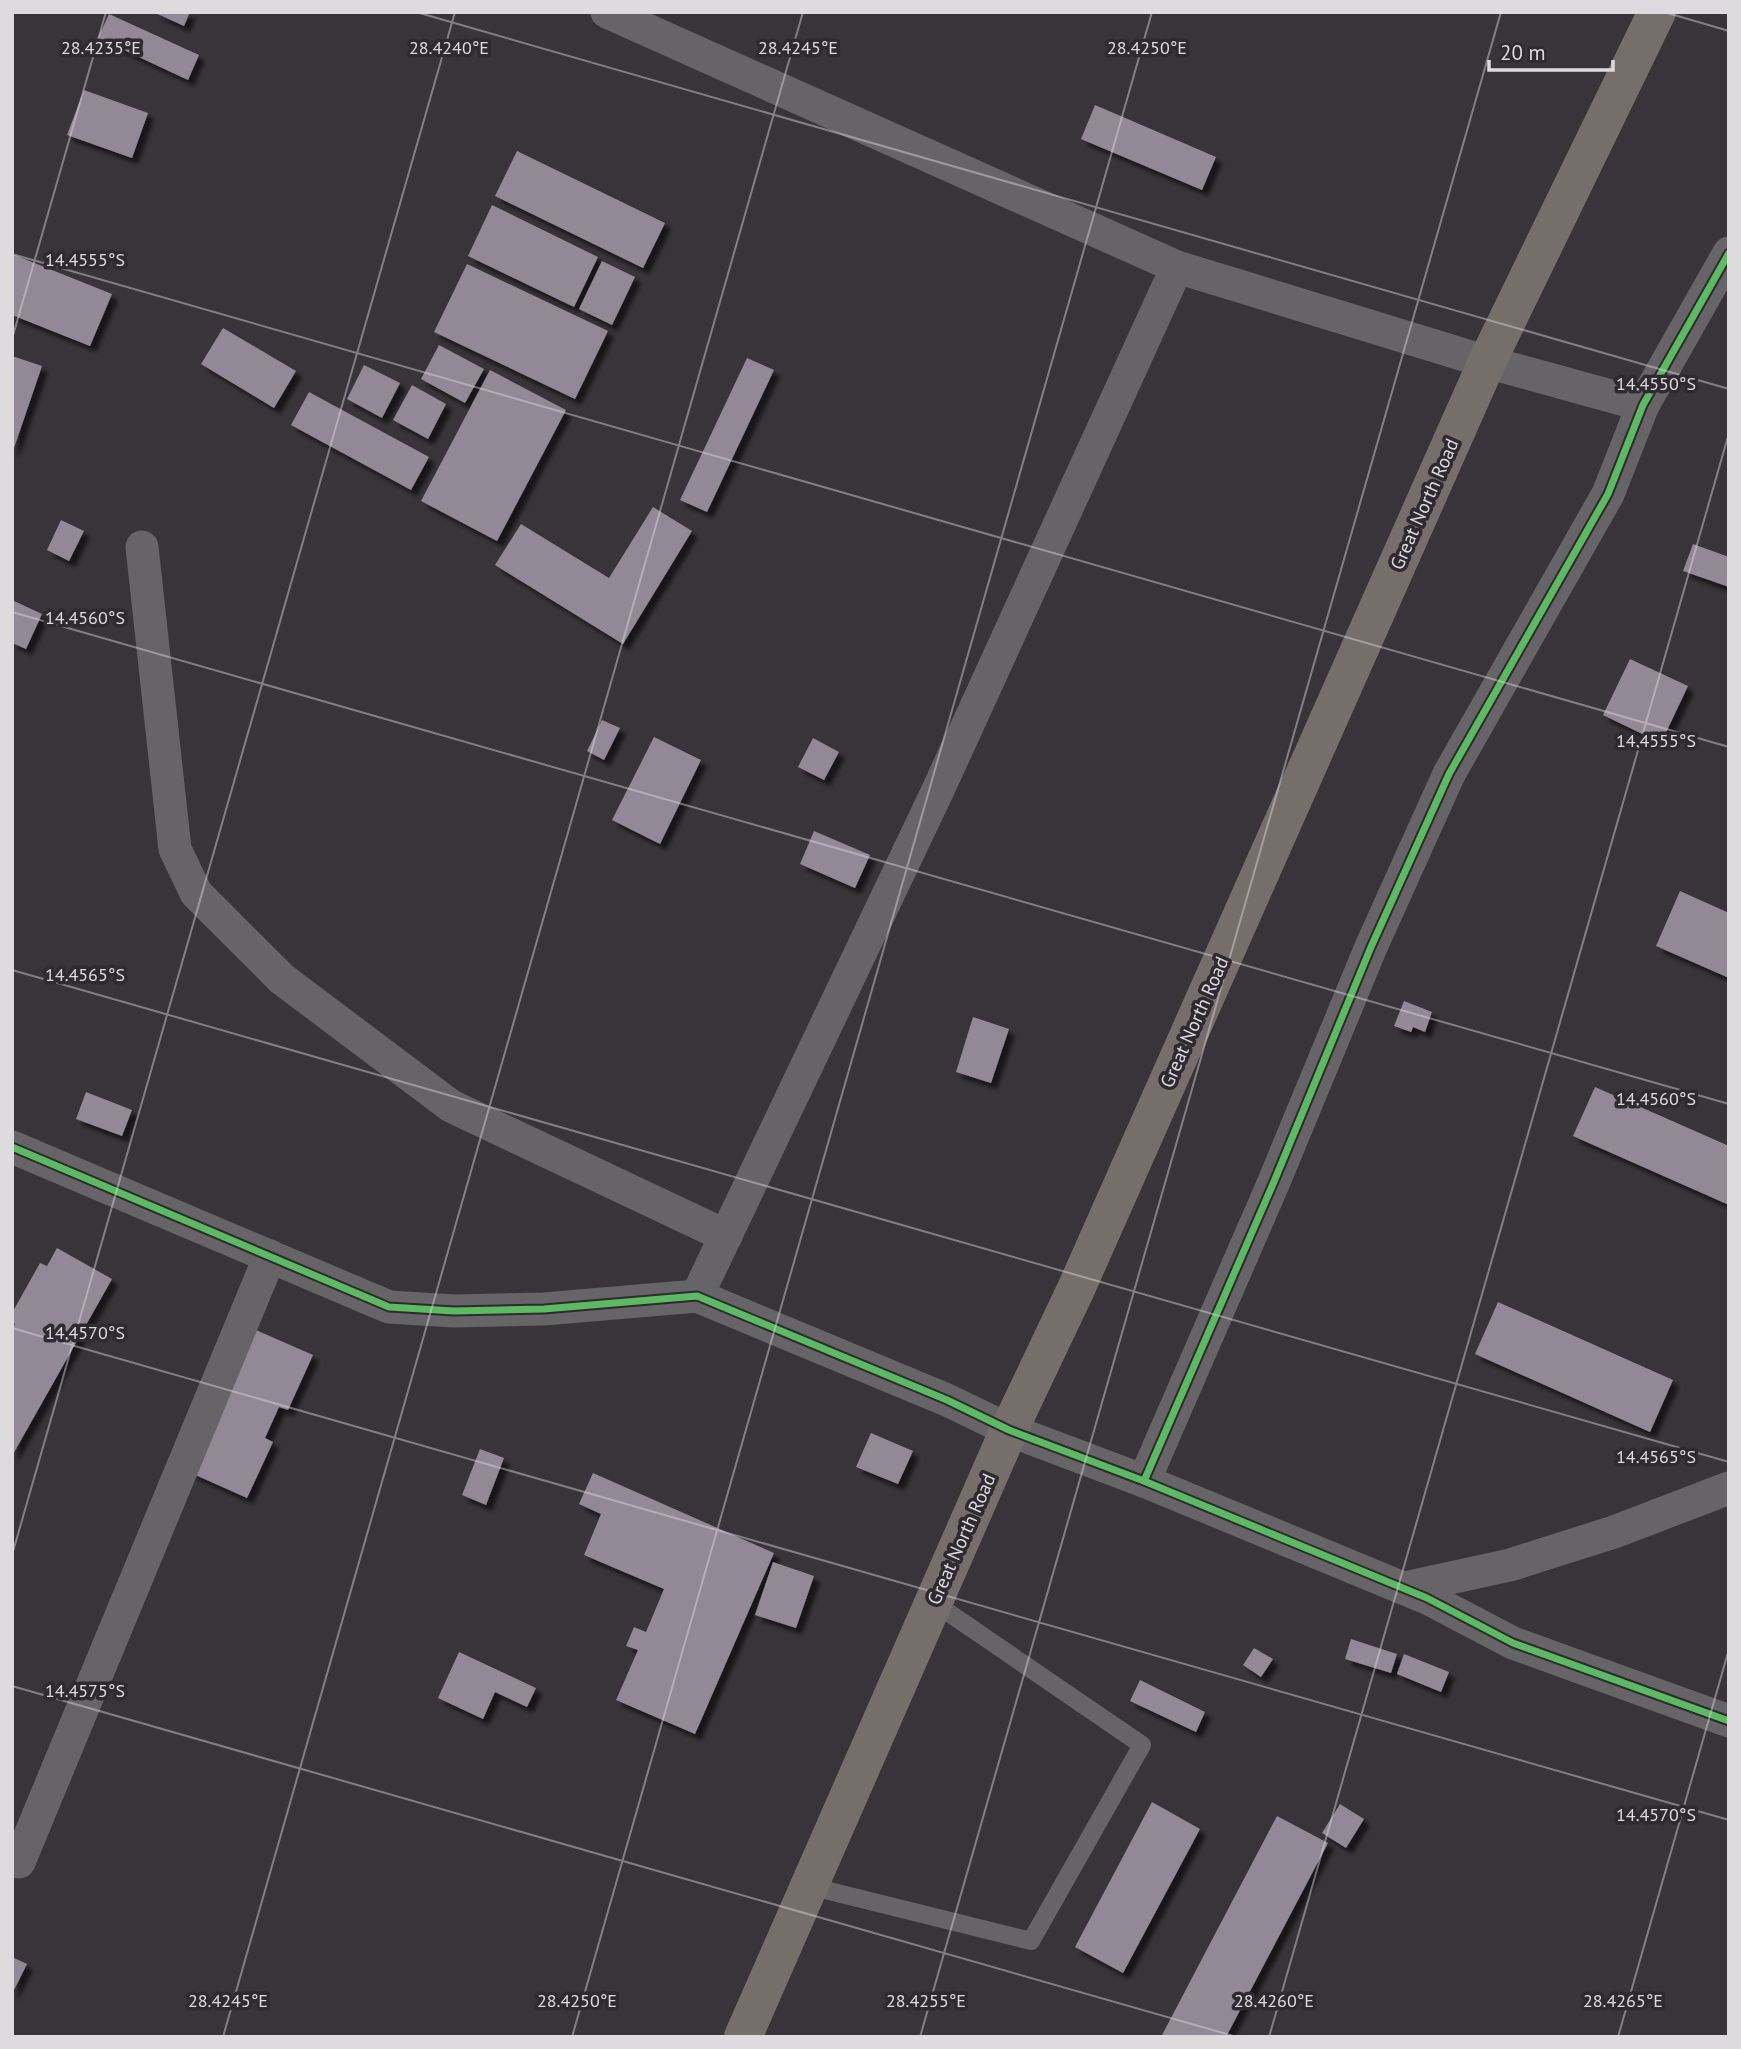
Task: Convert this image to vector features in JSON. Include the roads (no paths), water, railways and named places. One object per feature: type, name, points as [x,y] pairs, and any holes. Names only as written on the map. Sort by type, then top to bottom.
[{"type":"highway","name":"Great North Road","points":[[743,2037],[1009,1430],[1087,1263],[1487,362],[1657,12]]},
{"type":"street","points":[[607,12],[1177,267],[1487,362],[1643,405]]},
{"type":"street","points":[[1144,1481],[1273,1184],[1371,947],[1449,774],[1608,494],[1643,405],[1729,253]]},
{"type":"street","points":[[697,1296],[938,790],[1177,267]]},
{"type":"street","points":[[142,547],[175,849],[196,893],[282,979],[451,1106],[726,1236]]},
{"type":"street","points":[[12,1147],[390,1307],[454,1311],[544,1309],[697,1296],[947,1400],[1009,1430],[1144,1481],[1405,1588],[1513,1643],[1729,1721]]},
{"type":"street","points":[[19,1862],[270,1256]]},
{"type":"street","points":[[1405,1588],[1510,1565],[1549,1553],[1614,1532],[1729,1488]]},
{"type":"lane","points":[[808,1886],[1031,1941],[1142,1745],[933,1602]]}]
